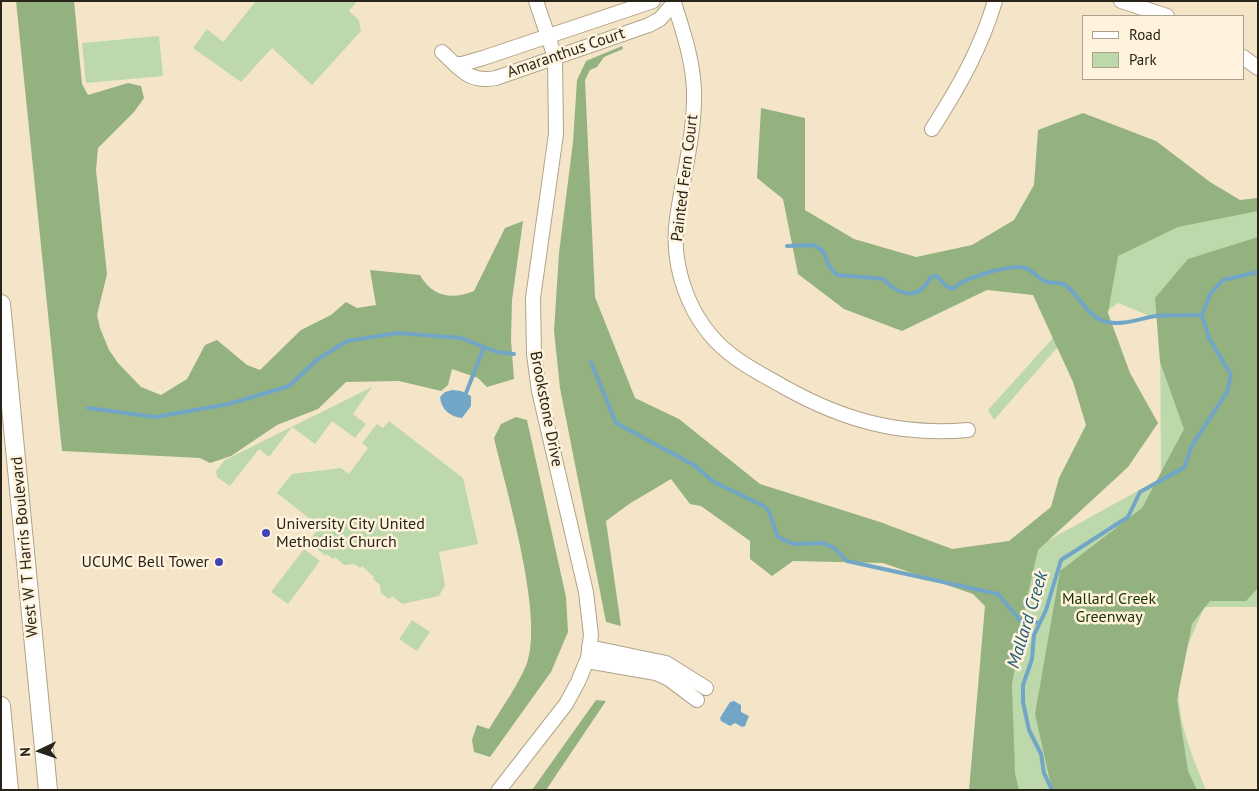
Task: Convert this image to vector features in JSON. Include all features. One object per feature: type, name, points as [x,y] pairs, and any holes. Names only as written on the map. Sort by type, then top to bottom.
[{"type":"main road","name":"West W T Harris Boulevard","points":[[1,304],[48,790]]},
{"type":"main road","points":[[1,706],[9,790]]},
{"type":"street","name":"Brookstone Drive","points":[[499,790],[566,704],[578,682],[588,654],[590,612],[539,392],[534,354],[533,298],[556,144],[555,57],[536,1]]},
{"type":"street","name":"Amaranthus Court","points":[[455,64],[469,63],[653,1]]},
{"type":"street","points":[[932,128],[968,71],[987,29],[995,1]]},
{"type":"street","points":[[1121,1],[1164,15]]},
{"type":"street","name":"Amaranthus Court","points":[[442,52],[465,74],[475,79],[485,80],[649,25],[660,19],[672,2]]},
{"type":"street","name":"Painted Fern Court","points":[[672,2],[686,43],[694,91],[693,116],[675,243],[682,281],[698,318],[712,336],[744,364],[816,405],[842,415],[891,428],[919,432],[968,430]]},
{"type":"street","points":[[1244,58],[1258,68]]},
{"type":"street","points":[[588,654],[666,662],[706,688]]},
{"type":"street","points":[[588,654],[656,673],[669,679],[697,700]]},
{"type":"green space","points":[[16,1],[74,1],[82,84],[88,95],[128,83],[141,86],[144,98],[134,112],[98,148],[96,170],[107,274],[97,315],[109,350],[118,363],[141,387],[161,395],[187,379],[205,345],[217,340],[247,365],[260,370],[301,330],[331,315],[346,302],[357,308],[376,305],[370,270],[420,275],[430,288],[443,295],[466,294],[474,291],[505,228],[523,221],[512,300],[511,340],[514,379],[487,387],[478,378],[452,369],[448,385],[441,391],[399,381],[346,382],[318,409],[277,425],[231,456],[210,463],[200,458],[62,451]]},
{"type":"green space","points":[[256,1],[357,1],[349,11],[359,20],[361,31],[312,85],[272,48],[241,82],[193,48],[207,29],[223,42]]},
{"type":"green space","points":[[159,36],[163,76],[86,83],[82,43]]},
{"type":"green space","points":[[622,46],[623,49],[604,57],[597,67],[590,70],[585,80],[595,297],[635,398],[679,419],[760,484],[880,522],[952,549],[1009,541],[1051,507],[1059,478],[1086,425],[1073,382],[1033,295],[987,290],[902,331],[844,309],[798,274],[783,199],[757,178],[761,108],[805,118],[805,210],[854,239],[916,257],[972,245],[1014,220],[1034,185],[1038,130],[1083,113],[1156,141],[1210,182],[1240,200],[1258,198],[1258,211],[1178,227],[1118,256],[1108,313],[1130,373],[1158,423],[1128,467],[1038,550],[1026,602],[1012,685],[1015,773],[1019,790],[969,790],[985,606],[973,594],[883,563],[793,561],[772,576],[750,559],[750,541],[701,506],[690,504],[671,479],[629,504],[606,521],[621,626],[606,622],[560,388],[554,331],[559,253],[573,142],[577,80],[586,61]]},
{"type":"green space","name":"Mallard Creek Greenway","points":[[1258,206],[1258,607],[1204,607],[1184,655],[1178,686],[1181,717],[1185,732],[1206,790],[1018,790],[996,740],[1002,566],[1161,478],[1160,320],[1118,303],[1056,349],[994,420],[988,410],[1096,290],[1032,262]]},
{"type":"green space","name":"Mallard Creek Greenway","points":[[1258,237],[1258,588],[1246,601],[1210,601],[1192,624],[1177,700],[1188,771],[1197,790],[1052,790],[1035,714],[1060,571],[1142,508],[1184,429],[1160,362],[1155,298],[1188,259]]},
{"type":"green space","points":[[372,387],[353,414],[366,424],[355,438],[332,421],[315,444],[292,427],[269,457],[259,449],[230,486],[217,477],[216,471],[225,460]]},
{"type":"green space","points":[[516,417],[527,420],[566,597],[568,632],[551,672],[490,757],[474,752],[472,740],[477,725],[489,729],[524,671],[531,642],[531,615],[527,584],[514,519],[494,438],[501,424]]},
{"type":"green space","points":[[389,421],[463,478],[478,544],[439,552],[445,585],[439,596],[402,604],[392,596],[389,599],[381,593],[380,585],[362,566],[360,568],[354,564],[344,565],[335,557],[333,559],[327,554],[326,556],[308,542],[320,527],[277,493],[292,474],[341,468],[349,474],[368,448],[362,443],[377,424],[383,428]]},
{"type":"green space","points":[[304,549],[320,561],[288,604],[271,592]]},
{"type":"green space","points":[[412,620],[430,632],[417,651],[399,639]]},
{"type":"green space","points":[[596,700],[606,701],[546,790],[532,790]]},
{"type":"water","points":[[452,390],[461,391],[471,396],[471,406],[462,418],[447,412],[442,405],[440,397],[445,392]]},
{"type":"water","points":[[734,701],[741,705],[741,712],[749,716],[745,726],[742,727],[735,723],[730,726],[721,721],[720,718],[730,702]]},
{"type":"waterway","points":[[787,246],[814,245],[823,251],[829,266],[837,275],[884,279],[896,289],[908,293],[915,293],[921,290],[931,277],[937,276],[946,286],[953,289],[965,281],[985,274],[1005,268],[1021,267],[1028,269],[1047,282],[1065,285],[1094,316],[1107,322],[1126,322],[1156,316],[1202,315]]},
{"type":"waterway","name":"Mallard Creek","points":[[1052,790],[1044,773],[1041,754],[1029,730],[1023,702],[1023,685],[1032,659],[1034,635],[1046,610],[1061,560],[1128,517],[1140,492],[1185,467],[1191,447],[1227,392],[1231,375],[1209,338],[1202,315],[1210,294],[1223,280],[1258,272]]},
{"type":"waterway","points":[[88,408],[155,417],[229,404],[289,386],[318,359],[347,341],[398,333],[461,338],[497,352],[514,354]]},
{"type":"waterway","points":[[466,393],[484,347]]},
{"type":"waterway","points":[[591,362],[616,423],[694,465],[714,482],[764,506],[769,512],[778,537],[793,544],[823,543],[834,548],[847,561],[998,594],[1020,620],[1040,623]]},
{"type":"place","name":"University City United Methodist Church","points":[[266,533]]},
{"type":"place","name":"UCUMC Bell Tower","points":[[219,562]]}]
